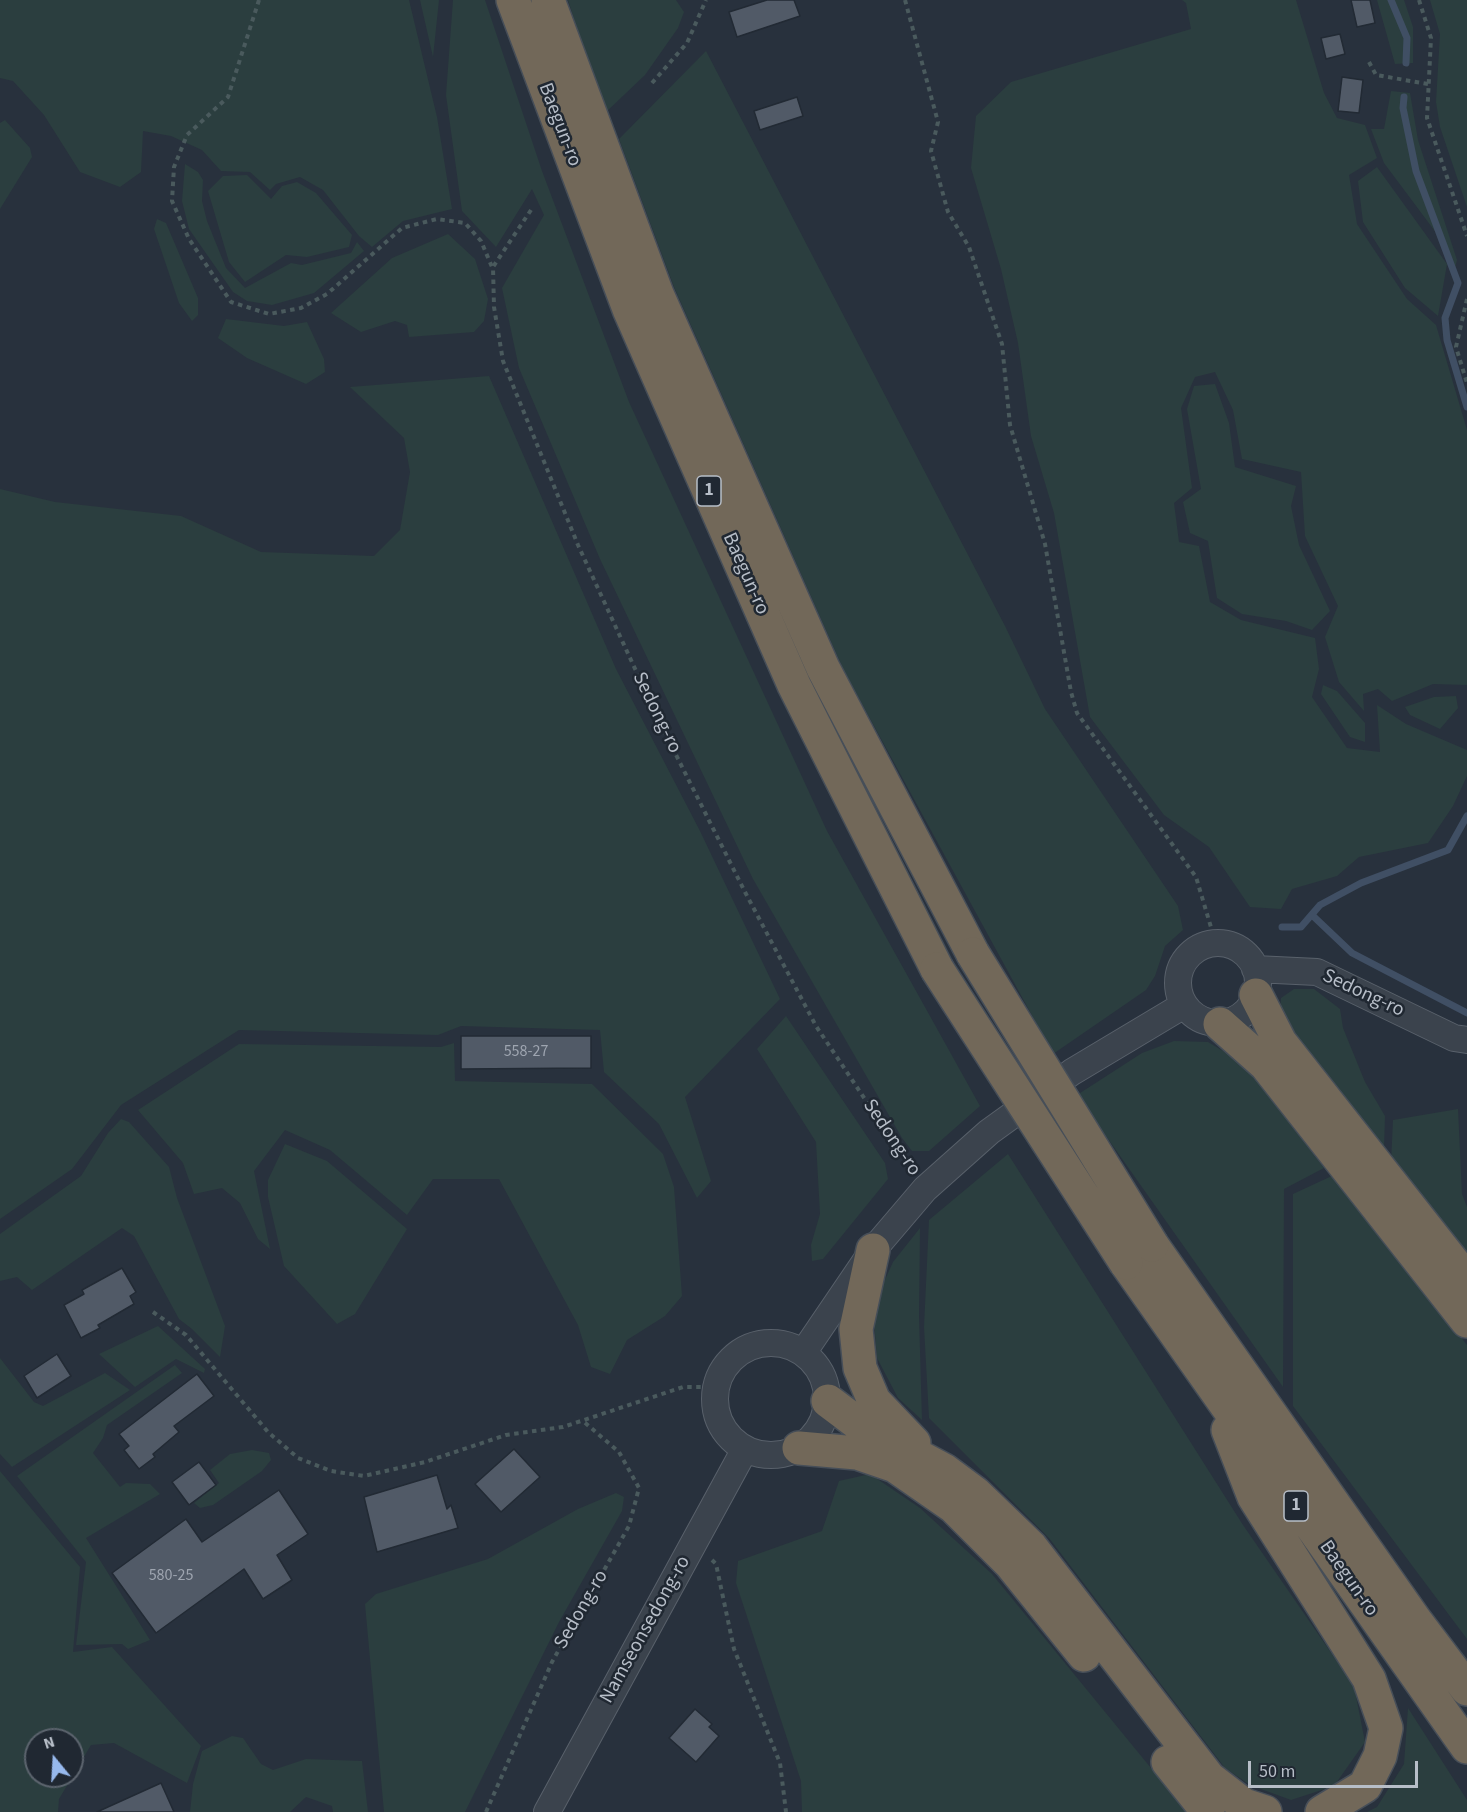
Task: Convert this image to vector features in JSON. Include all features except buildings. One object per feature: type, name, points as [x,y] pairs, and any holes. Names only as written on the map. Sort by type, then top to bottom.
[{"type":"highway","name":"Baegun-ro","points":[[513,0],[628,309],[794,685],[937,969],[1139,1254],[1273,1418],[1414,1620],[1467,1689]]},
{"type":"highway","name":"Baegun-ro","points":[[548,0],[657,294],[818,657],[974,954],[1211,1383],[1467,1747]]},
{"type":"highway","points":[[1256,982],[1280,1042],[1467,1280]]},
{"type":"highway","points":[[1220,1024],[1266,1065],[1467,1321]]},
{"type":"highway","points":[[873,1250],[855,1329],[860,1368],[874,1401],[896,1427],[944,1470],[975,1493],[1031,1547],[1209,1778],[1244,1804],[1265,1812]]},
{"type":"highway","points":[[1211,1383],[1254,1497],[1369,1678],[1386,1728],[1380,1756],[1365,1786],[1322,1812]]},
{"type":"highway","points":[[828,1401],[860,1425],[944,1470]]},
{"type":"highway","points":[[1273,1418],[1467,1663]]},
{"type":"highway","points":[[799,1448],[857,1453],[895,1466],[954,1507],[1010,1563],[1208,1812]]},
{"type":"street","points":[[1216,944],[1234,946],[1245,953],[1256,982],[1245,1013],[1233,1021],[1220,1024],[1206,1022],[1194,1016],[1184,1005],[1179,994],[1180,969],[1187,957],[1197,949],[1216,944]]},
{"type":"street","name":"Sedong-ro","points":[[1256,982],[1317,972],[1454,1038],[1467,1040]]},
{"type":"street","points":[[803,1353],[873,1250],[925,1189],[989,1132],[1071,1072],[1184,1005]]},
{"type":"street","points":[[768,1342],[787,1345],[803,1353],[821,1374],[828,1401],[824,1419],[814,1435],[799,1448],[782,1454],[763,1455],[745,1449],[730,1438],[720,1423],[715,1405],[716,1387],[723,1370],[735,1356],[750,1346],[768,1342]]},
{"type":"street","name":"Namseonsedong-ro","points":[[547,1812],[745,1449]]},
{"type":"path","points":[[259,0],[228,96],[187,135],[174,167],[172,201],[180,220],[189,239],[231,302],[269,314],[301,308],[327,294],[402,228],[437,219],[465,224],[481,242],[493,267]]},
{"type":"path","points":[[652,83],[687,43],[706,0]]},
{"type":"path","points":[[905,0],[938,122],[931,151],[948,212],[969,247],[1002,344],[1010,425],[1045,544],[1071,692],[1077,713],[1196,877],[1216,944]]},
{"type":"path","points":[[1419,0],[1431,39],[1427,118],[1467,236]]},
{"type":"path","points":[[1369,62],[1376,75],[1429,84]]},
{"type":"path","points":[[493,267],[531,210]]},
{"type":"path","name":"Sedong-ro","points":[[493,267],[494,307],[503,361],[578,545],[660,723],[816,1026],[925,1189]]},
{"type":"path","points":[[1467,300],[1456,347],[1467,384]]},
{"type":"path","points":[[153,1312],[186,1335],[268,1432],[298,1458],[331,1471],[364,1476],[425,1462],[506,1435],[563,1428],[682,1387],[716,1387]]},
{"type":"path","name":"Sedong-ro","points":[[486,1812],[552,1662],[629,1526],[639,1488],[619,1452],[583,1421]]},
{"type":"path","points":[[694,1543],[716,1564],[734,1649],[780,1763],[786,1812]]},
{"type":"shaded area","points":[[0,0],[409,0],[437,117],[452,209],[403,221],[372,247],[359,236],[323,190],[300,177],[276,184],[270,190],[250,172],[221,171],[202,150],[171,136],[143,131],[141,172],[120,187],[80,172],[44,115],[13,81],[0,78]]},
{"type":"shaded area","points":[[420,0],[439,0],[433,57]]},
{"type":"shaded area","points":[[453,0],[485,0],[542,171],[629,402],[827,831],[980,1106],[929,1151],[912,1151],[902,1138],[753,879],[600,559],[519,368],[502,288],[544,215],[532,189],[496,247],[462,211],[446,95]]},
{"type":"shaded area","points":[[568,0],[676,0],[684,12],[678,28],[645,75],[604,114]]},
{"type":"shaded area","points":[[1182,0],[1296,0],[1324,93],[1337,118],[1365,125],[1377,158],[1349,175],[1357,224],[1407,299],[1436,325],[1467,430],[1467,685],[1433,684],[1392,701],[1378,689],[1363,694],[1364,711],[1339,682],[1325,637],[1338,606],[1305,536],[1301,472],[1242,459],[1233,410],[1215,372],[1195,377],[1181,408],[1192,488],[1174,503],[1179,542],[1199,546],[1210,602],[1241,620],[1315,638],[1319,669],[1312,697],[1347,748],[1380,752],[1377,705],[1406,724],[1467,750],[1467,776],[1453,806],[1428,843],[1359,857],[1337,876],[1292,889],[1281,909],[1250,907],[1209,847],[1164,815],[1090,717],[1054,513],[1031,436],[1018,343],[1001,269],[971,168],[976,116],[1011,82],[1191,29],[1186,3]]},
{"type":"shaded area","points":[[1377,0],[1404,0],[1413,27],[1413,63],[1395,64]]},
{"type":"shaded area","points":[[1430,0],[1467,0],[1467,207],[1440,127],[1436,102],[1440,34]]},
{"type":"shaded area","points":[[706,51],[1005,626],[1045,709],[1178,906],[1183,930],[1165,946],[1155,976],[1146,990],[1053,1054],[844,671],[674,287],[619,139]]},
{"type":"shaded area","points":[[1391,91],[1410,93],[1418,140],[1457,260],[1455,268],[1440,238],[1384,163],[1371,129],[1384,129]]},
{"type":"shaded area","points":[[5,120],[30,148],[32,157],[0,209],[0,123]]},
{"type":"shaded area","points":[[185,164],[198,172],[203,180],[202,201],[207,221],[226,268],[245,288],[291,263],[302,265],[351,253],[357,242],[364,251],[314,293],[272,305],[247,301],[233,292],[189,229],[182,201]]},
{"type":"shaded area","points":[[1377,167],[1447,264],[1438,316],[1405,288],[1363,222],[1358,181]]},
{"type":"shaded area","points":[[247,175],[271,199],[282,186],[297,182],[316,193],[352,235],[349,247],[307,257],[286,255],[245,282],[229,262],[208,191],[223,176]]},
{"type":"shaded area","points":[[157,219],[166,223],[198,298],[198,315],[192,321],[179,303],[154,229]]},
{"type":"shaded area","points":[[448,234],[475,259],[488,299],[484,321],[474,332],[409,337],[407,325],[395,321],[361,332],[331,313],[392,258]]},
{"type":"shaded area","points":[[226,319],[284,326],[307,322],[324,359],[325,372],[306,384],[247,358],[218,338]]},
{"type":"shaded area","points":[[489,376],[616,669],[700,831],[780,999],[685,1097],[711,1181],[697,1198],[659,1124],[604,1072],[600,1030],[461,1026],[438,1035],[239,1030],[121,1105],[72,1169],[0,1219],[0,489],[55,502],[181,516],[261,552],[374,556],[400,530],[410,472],[404,438],[350,387]]},
{"type":"shaded area","points":[[1215,384],[1229,423],[1235,467],[1296,486],[1291,506],[1299,545],[1330,611],[1312,630],[1286,621],[1242,614],[1217,598],[1208,541],[1190,533],[1183,502],[1201,489],[1187,409],[1194,386]]},
{"type":"shaded area","points":[[1323,685],[1337,691],[1365,723],[1365,742],[1350,737],[1321,694]]},
{"type":"shaded area","points":[[1456,696],[1458,708],[1440,729],[1410,715],[1405,707],[1434,697]]},
{"type":"shaded area","points":[[1294,989],[1314,989],[1340,1009],[1343,1028],[1365,1082],[1385,1116],[1384,1149],[1280,1017],[1281,998]]},
{"type":"shaded area","points":[[786,1016],[885,1163],[888,1179],[823,1259],[812,1261],[811,1245],[820,1214],[816,1142],[757,1049]]},
{"type":"shaded area","points":[[1174,1041],[1208,1042],[1245,1064],[1324,1168],[1284,1189],[1283,1387],[1077,1095],[1142,1053]]},
{"type":"shaded area","points":[[454,1043],[455,1081],[592,1084],[663,1154],[674,1187],[682,1296],[665,1316],[627,1340],[610,1374],[591,1367],[578,1325],[499,1179],[433,1179],[407,1215],[330,1150],[285,1130],[254,1171],[270,1249],[258,1239],[240,1203],[222,1188],[194,1194],[183,1163],[138,1110],[239,1044],[441,1047]]},
{"type":"shaded area","points":[[1458,1109],[1462,1194],[1467,1207],[1467,1261],[1391,1163],[1393,1120]]},
{"type":"shaded area","points":[[121,1119],[129,1122],[169,1167],[177,1198],[225,1326],[220,1357],[179,1319],[134,1236],[122,1228],[32,1290],[17,1277],[0,1281],[0,1234],[81,1176],[108,1133]]},
{"type":"shaded area","points":[[285,1144],[327,1161],[407,1229],[355,1314],[337,1324],[284,1266],[268,1197],[268,1180]]},
{"type":"shaded area","points":[[1008,1154],[1243,1525],[1354,1686],[1365,1742],[1334,1786],[1291,1800],[1250,1785],[1225,1768],[1049,1538],[929,1418],[924,1327],[929,1220]]},
{"type":"shaded area","points":[[1334,1175],[1467,1345],[1467,1639],[1293,1406],[1293,1194]]},
{"type":"shaded area","points":[[920,1228],[919,1316],[922,1420],[898,1398],[877,1358],[874,1322],[883,1284],[893,1262]]},
{"type":"shaded area","points":[[158,1326],[205,1369],[204,1373],[176,1359],[135,1387],[99,1354]]},
{"type":"shaded area","points":[[0,1358],[34,1402],[43,1406],[105,1373],[130,1390],[12,1467],[0,1454]]},
{"type":"shaded area","points":[[175,1365],[182,1373],[107,1425],[103,1438],[93,1453],[120,1487],[126,1483],[150,1484],[160,1494],[86,1538],[150,1640],[128,1649],[122,1644],[76,1645],[86,1562],[17,1476]]},
{"type":"shaded area","points":[[252,1450],[269,1453],[271,1460],[262,1471],[213,1505],[200,1508],[194,1503],[219,1483],[210,1470],[230,1454]]},
{"type":"shaded area","points":[[0,1471],[80,1567],[73,1652],[112,1647],[201,1746],[187,1783],[114,1743],[91,1745],[84,1757],[84,1728],[24,1728],[24,1788],[66,1788],[59,1799],[58,1812],[0,1812]]},
{"type":"shaded area","points":[[870,1474],[920,1508],[992,1574],[1187,1812],[802,1812],[801,1781],[736,1583],[738,1561],[822,1531],[839,1481]]},
{"type":"shaded area","points":[[616,1493],[624,1497],[622,1511],[559,1622],[465,1812],[384,1812],[365,1604],[376,1594],[488,1559],[578,1509]]},
{"type":"shaded area","points":[[1408,1708],[1467,1800],[1467,1812],[1367,1812],[1377,1807],[1404,1764]]},
{"type":"shaded area","points":[[232,1736],[243,1738],[261,1764],[273,1770],[306,1759],[362,1761],[368,1812],[333,1812],[332,1806],[306,1797],[290,1812],[190,1812],[193,1784],[202,1751]]},
{"type":"waterway","points":[[1391,0],[1407,38],[1406,63]]},
{"type":"waterway","points":[[1404,97],[1403,108],[1416,171],[1458,283],[1445,318],[1447,340],[1467,407]]},
{"type":"waterway","points":[[1282,927],[1301,927],[1320,905],[1361,883],[1448,850],[1467,816]]},
{"type":"waterway","points":[[1312,915],[1352,953],[1467,1013]]}]
